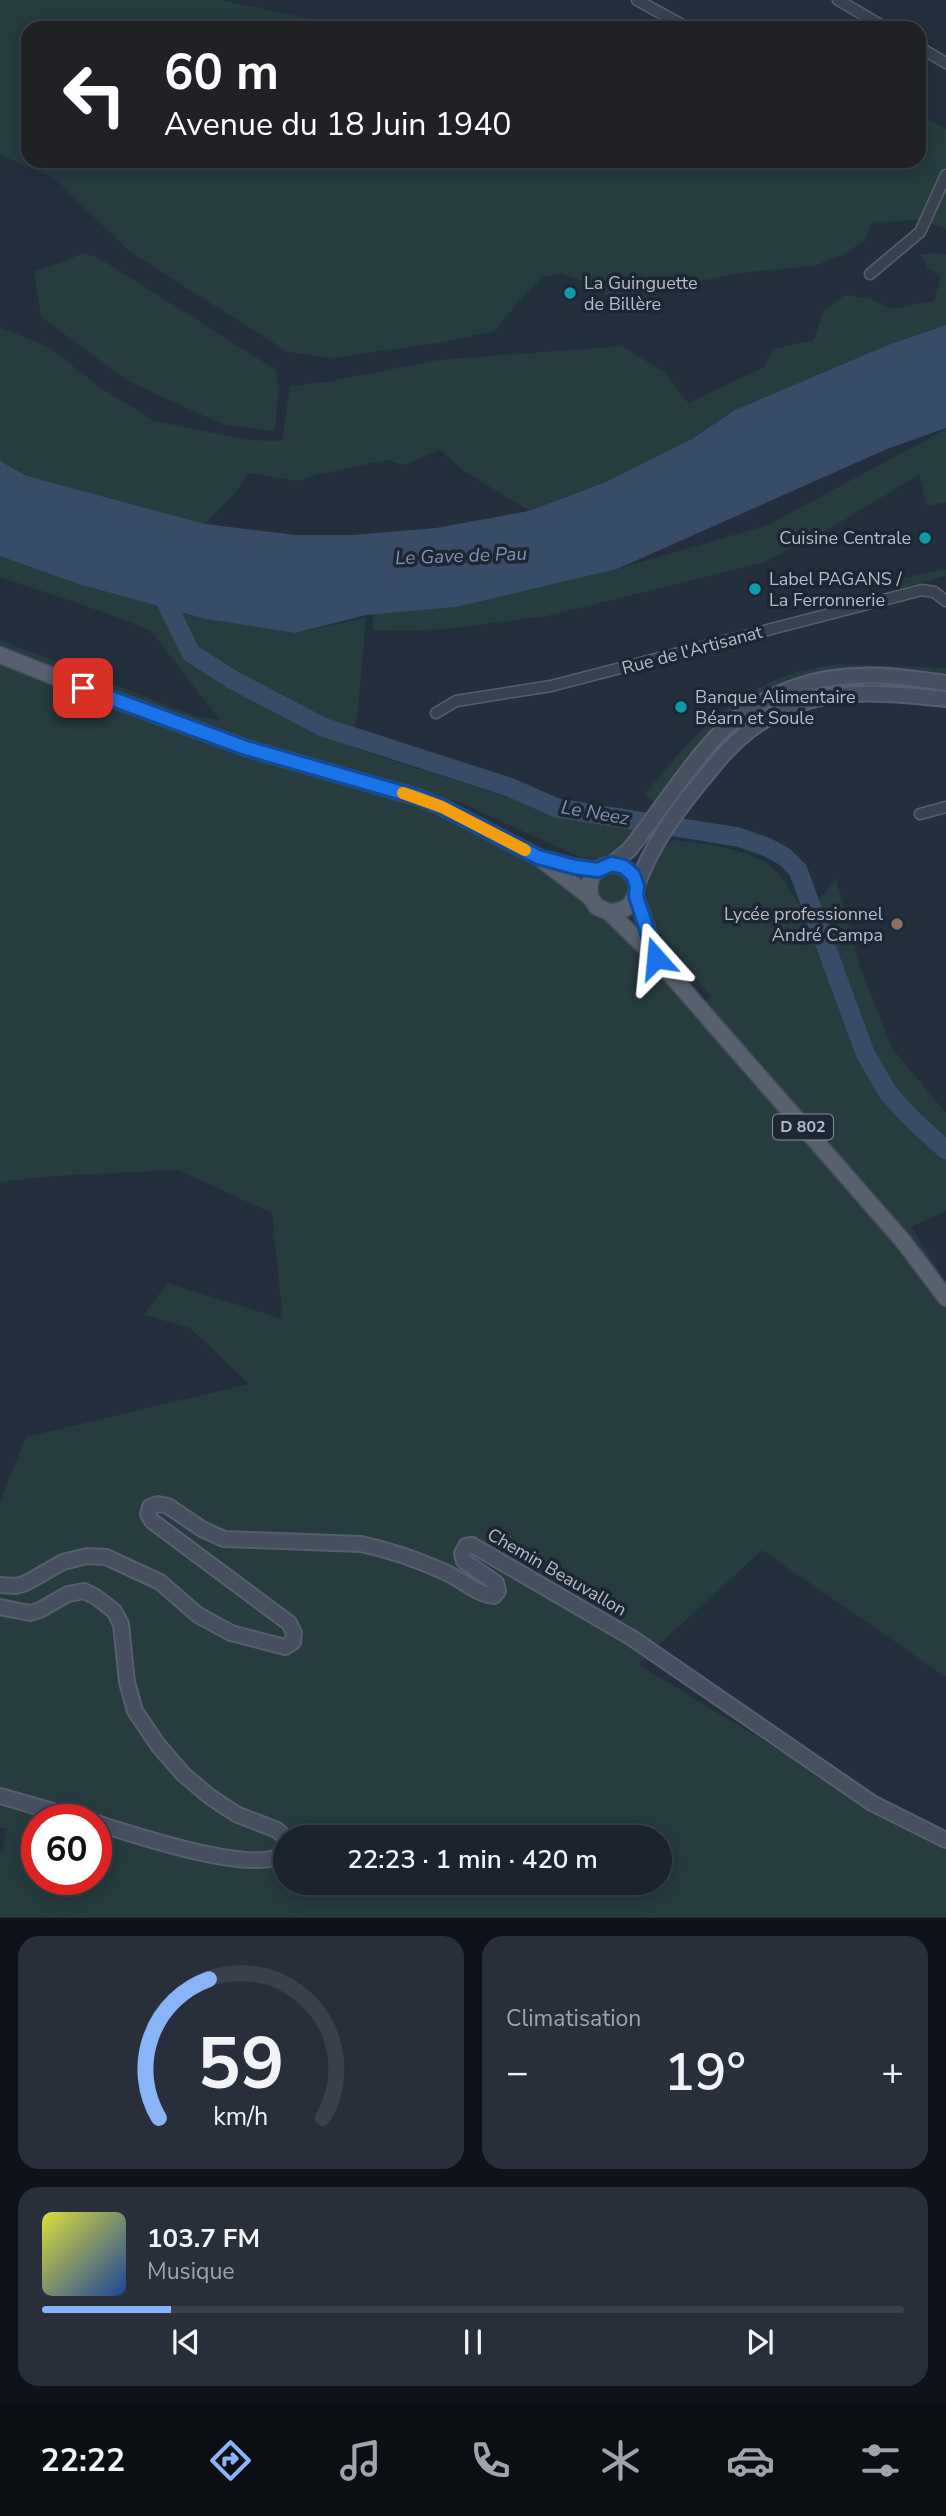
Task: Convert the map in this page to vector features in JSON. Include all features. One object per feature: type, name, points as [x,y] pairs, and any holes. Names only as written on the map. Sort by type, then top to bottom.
[{"type":"main road","points":[[0,655],[246,748],[405,793],[442,807],[538,857],[590,897],[594,904],[609,912],[621,911],[630,905],[636,891],[633,875],[624,867],[575,867],[538,857]]},
{"type":"main road","points":[[590,897],[591,877],[605,867]]},
{"type":"main road","name":"D 802","points":[[636,891],[656,958]]},
{"type":"main road","name":"D 802","points":[[609,912],[656,958],[903,1241],[946,1298]]},
{"type":"street","points":[[637,0],[675,21]]},
{"type":"street","points":[[838,0],[874,21]]},
{"type":"street","points":[[926,51],[946,63]]},
{"type":"street","points":[[870,274],[920,232],[946,175]]},
{"type":"street","name":"Rue de l'Artisanat","points":[[436,713],[456,701],[551,686],[922,590],[934,592],[946,601]]},
{"type":"street","points":[[636,891],[667,813],[717,737],[743,714],[784,692],[817,681],[880,676],[946,682]]},
{"type":"street","points":[[605,867],[629,850],[727,751],[762,722],[800,703],[856,692],[946,699]]},
{"type":"street","points":[[920,814],[946,807]]},
{"type":"street","name":"Chemin Beauvallon","points":[[0,1585],[16,1586],[26,1583],[63,1562],[87,1556],[106,1557],[160,1582],[198,1615],[231,1633],[285,1647],[293,1642],[294,1633],[289,1623],[152,1521],[148,1514],[150,1507],[158,1504],[168,1506],[202,1530],[224,1539],[361,1544],[383,1549],[446,1573],[485,1595],[494,1596],[498,1591],[496,1583],[464,1561],[462,1554],[466,1546],[472,1545],[632,1638],[872,1803],[946,1840]]},
{"type":"street","points":[[0,1607],[30,1614],[68,1594],[84,1591],[114,1611],[121,1624],[127,1682],[135,1710],[158,1745],[183,1774],[209,1796],[236,1814],[273,1828]]},
{"type":"street","points":[[0,1796],[28,1804]]},
{"type":"street","points":[[112,1828],[208,1855],[273,1859]]},
{"type":"green space","points":[[0,0],[220,0],[321,21],[21,21],[21,164],[0,155]]},
{"type":"green space","points":[[926,118],[946,129],[946,229],[921,220],[872,222],[864,241],[840,256],[814,266],[738,273],[652,291],[626,315],[598,287],[561,273],[543,277],[517,303],[495,331],[445,342],[332,358],[288,352],[130,252],[54,178],[31,168],[926,168]]},
{"type":"green space","points":[[934,252],[946,255],[946,325],[888,345],[735,410],[692,439],[608,481],[529,511],[464,471],[440,450],[404,465],[387,460],[297,481],[248,473],[236,492],[205,524],[27,476],[0,461],[0,327],[48,347],[101,388],[154,421],[248,440],[282,441],[290,386],[326,382],[439,360],[622,346],[664,372],[688,403],[764,367],[773,349],[814,340],[824,310],[845,295],[869,298],[891,309],[934,301],[941,277],[928,268],[920,255]]},
{"type":"green space","points":[[85,253],[102,260],[276,370],[278,394],[275,431],[224,425],[130,382],[41,317],[34,272]]},
{"type":"green space","points":[[946,429],[946,502],[927,506],[919,475],[832,527],[765,562],[546,616],[456,628],[373,630],[372,614],[456,607],[617,569],[768,525]]},
{"type":"green space","points":[[0,556],[78,584],[206,619],[295,633],[366,618],[358,709],[351,747],[549,812],[636,827],[619,848],[606,856],[579,857],[461,803],[347,766],[345,777],[597,886],[603,877],[617,873],[627,882],[628,890],[625,897],[616,904],[706,1001],[711,996],[663,940],[649,908],[647,890],[650,871],[672,840],[727,848],[767,863],[784,881],[806,916],[836,879],[861,969],[892,1048],[946,1113],[946,1211],[911,1227],[946,1283],[946,1677],[762,1550],[638,1664],[946,1848],[946,1917],[0,1917],[0,1852],[3,1852],[7,1829],[0,1827],[0,1502],[26,1437],[249,1384],[190,1328],[144,1315],[167,1283],[283,1319],[272,1213],[178,1170],[54,1176],[0,1182],[0,640],[195,716],[220,720],[150,630],[0,577]]},
{"type":"green space","points":[[946,569],[946,576],[901,588],[898,579]]},
{"type":"green space","points":[[841,664],[946,668],[946,675],[883,668],[845,668],[814,673],[786,682],[759,695],[734,712],[712,732],[691,754],[656,803],[645,794],[707,725],[753,691],[808,670]]},
{"type":"water","name":"Le Gave de Pau","points":[[946,325],[946,428],[887,449],[617,569],[456,607],[366,615],[295,633],[206,619],[78,584],[0,556],[0,461],[27,476],[205,524],[296,535],[353,535],[436,528],[529,511],[608,481],[692,439],[735,410],[888,345]]},
{"type":"waterway","name":"Le Neez","points":[[158,586],[191,653],[233,680],[323,727],[509,787],[557,808],[738,837],[767,847],[785,857],[798,870],[865,1053],[888,1093],[946,1150]]},
{"type":"slow traffic","points":[[403,793],[442,807],[525,850]]},
{"type":"place","name":"La Guinguette de Billère","points":[[570,293]]},
{"type":"place","name":"Cuisine Centrale","points":[[925,538]]},
{"type":"place","name":"Label PAGANS / La Ferronnerie","points":[[755,589]]},
{"type":"place","name":"Banque Alimentaire Béarn et Soule","points":[[681,707]]},
{"type":"place","name":"Lycée professionnel André Campa","points":[[897,924]]},
{"type":"route","points":[[83,688],[246,748],[417,797],[442,807],[538,857],[598,870],[612,864],[624,867],[633,875],[637,886],[636,896],[656,958]]}]
